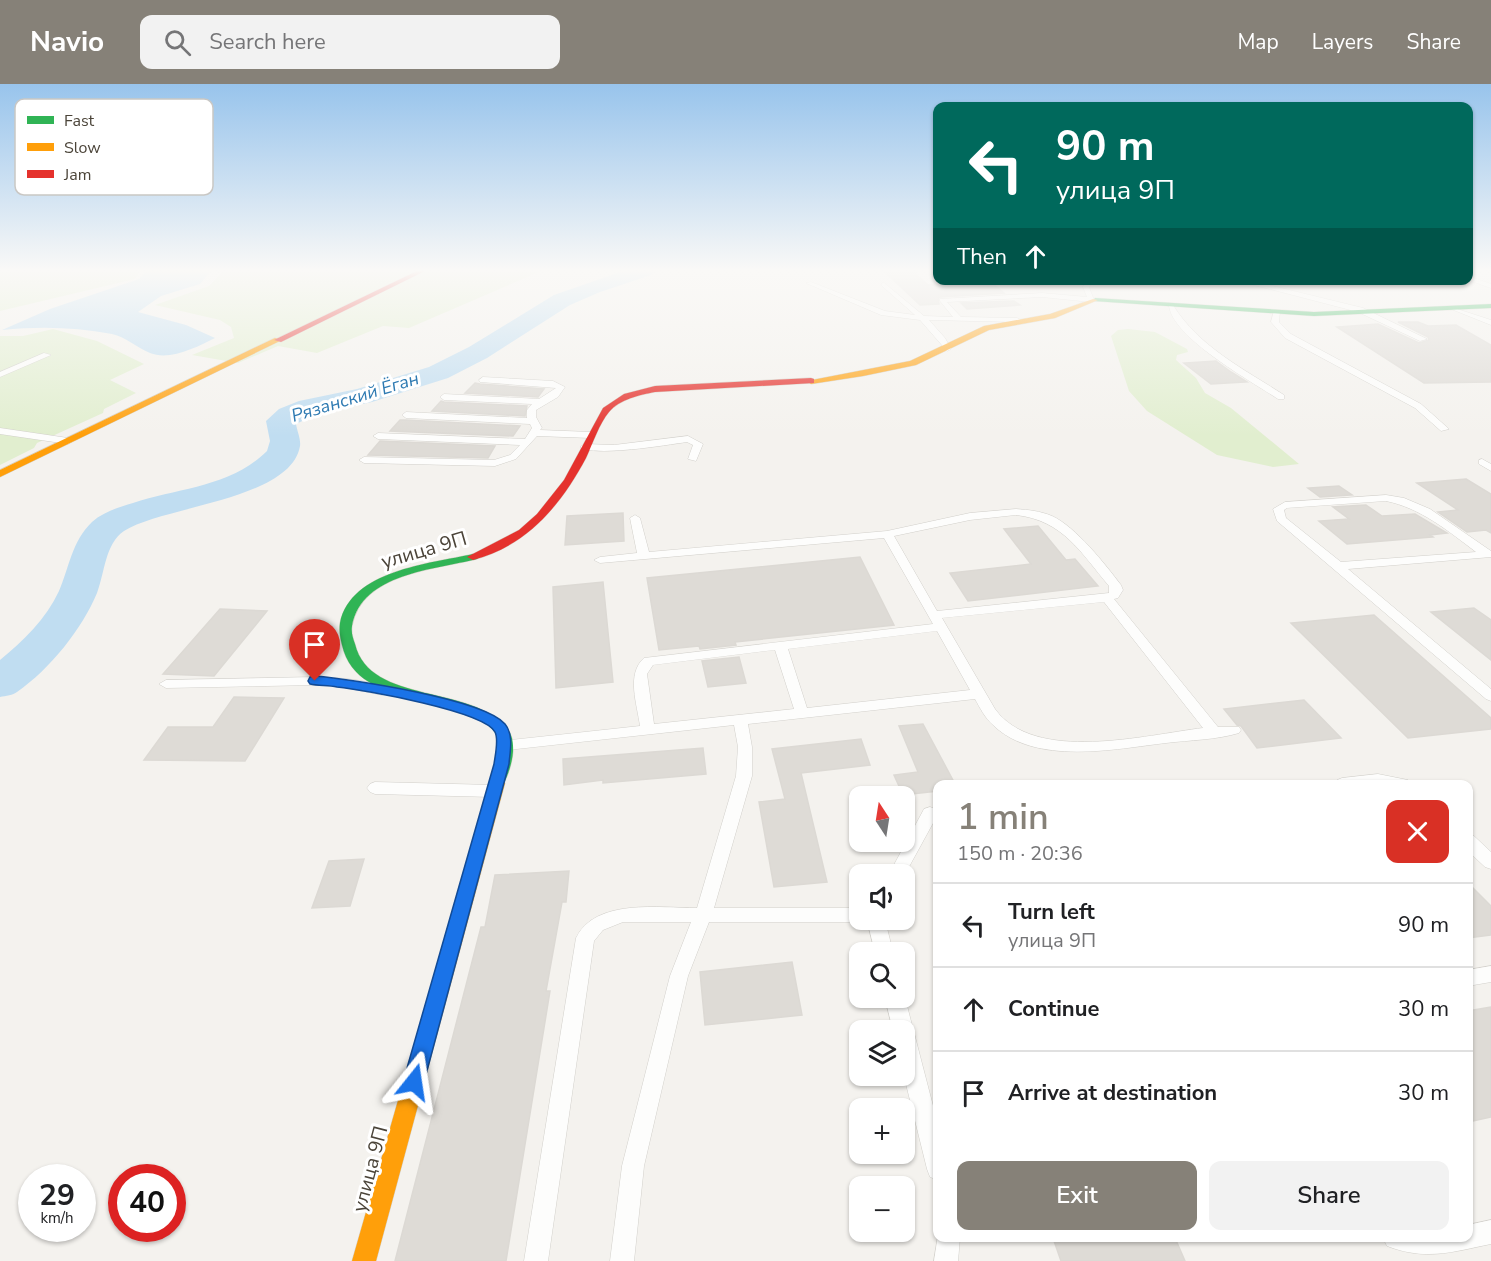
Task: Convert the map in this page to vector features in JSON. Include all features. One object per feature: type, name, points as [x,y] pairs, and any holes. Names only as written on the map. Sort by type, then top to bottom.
[{"type":"street","points":[[0,474],[308,326]]},
{"type":"street","name":"улица 9П","points":[[364,1261],[505,745],[504,735],[499,726],[487,718],[471,711],[420,698],[376,679],[359,668],[350,657],[346,644],[346,620],[354,600],[367,588],[386,579],[481,553],[525,533],[557,498],[588,441],[611,405],[628,395],[667,389],[808,380],[861,374],[913,363],[947,349],[972,333],[1000,326]]},
{"type":"lane","points":[[928,326],[943,340],[947,349]]},
{"type":"lane","points":[[1184,326],[1193,337],[1281,397]]},
{"type":"lane","points":[[1279,326],[1288,336],[1418,406],[1444,429]]},
{"type":"lane","points":[[1395,326],[1423,339]]},
{"type":"lane","points":[[0,375],[47,355]]},
{"type":"lane","points":[[364,460],[495,463],[513,457],[535,433],[537,428],[531,414],[532,410],[541,402],[558,394],[560,386],[483,380]]},
{"type":"lane","points":[[444,397],[541,402]]},
{"type":"lane","points":[[406,415],[534,421]]},
{"type":"lane","points":[[0,431],[68,441]]},
{"type":"lane","points":[[535,433],[588,441],[614,448],[688,439],[698,444],[693,459]]},
{"type":"lane","points":[[378,436],[528,442]]},
{"type":"lane","points":[[1489,554],[1419,507],[1398,499],[1285,505],[1278,509],[1281,519],[1491,696]]},
{"type":"lane","points":[[600,560],[886,534],[996,513],[1024,511],[1038,513],[1049,518],[1065,531],[1115,585],[1117,590],[1114,595],[1107,598],[934,615]]},
{"type":"lane","points":[[635,518],[644,556]]},
{"type":"lane","points":[[886,534],[979,694],[994,718],[1002,726],[1034,741],[1052,745],[1097,745],[1234,730]]},
{"type":"lane","points":[[1338,566],[1489,554]]},
{"type":"lane","points":[[1107,598],[1214,732]]},
{"type":"lane","points":[[648,730],[640,674],[642,667],[649,661],[941,627]]},
{"type":"lane","points":[[780,645],[802,713]]},
{"type":"lane","points":[[166,684],[337,682],[420,698]]},
{"type":"lane","points":[[505,745],[979,694]]},
{"type":"lane","points":[[622,1261],[622,1238],[633,1166],[679,976],[702,916],[744,776],[745,747],[740,719]]},
{"type":"lane","points":[[375,788],[494,791]]},
{"type":"lane","points":[[902,864],[930,813]]},
{"type":"lane","points":[[1473,845],[1491,862]]},
{"type":"lane","points":[[536,1261],[585,939],[597,924],[622,915],[849,915]]},
{"type":"lane","points":[[1473,977],[1491,974]]},
{"type":"lane","points":[[915,1078],[933,1149]]},
{"type":"lane","points":[[1473,1236],[1491,1232]]},
{"type":"lane","points":[[946,1261],[948,1242]]},
{"type":"lane","points":[[1416,1242],[1431,1245],[1444,1242]]},
{"type":"green space","points":[[229,326],[414,326],[409,328],[383,326],[317,353],[278,346],[238,363],[192,355],[234,338]]},
{"type":"green space","points":[[53,329],[97,341],[144,364],[110,380],[136,393],[104,409],[103,413],[37,443],[34,448],[0,465],[0,336],[23,336]]},
{"type":"green space","points":[[1118,330],[1155,332],[1187,349],[1188,352],[1177,355],[1176,360],[1196,378],[1205,393],[1231,408],[1299,464],[1273,467],[1217,455],[1147,411],[1129,391],[1111,336]]},
{"type":"water","points":[[11,326],[188,326],[215,338],[183,352],[158,355],[145,351],[117,335],[57,328],[2,330]]},
{"type":"building","points":[[1382,326],[1419,343],[1429,340],[1428,337],[1406,326],[1458,326],[1491,345],[1491,382],[1424,383],[1337,327]]},
{"type":"building","points":[[1216,361],[1247,382],[1211,384],[1184,363]]},
{"type":"building","points":[[475,383],[544,389],[538,397],[465,393]]},
{"type":"building","points":[[441,401],[527,406],[525,416],[432,411]]},
{"type":"building","points":[[400,420],[520,426],[513,436],[390,431]]},
{"type":"building","points":[[380,441],[495,446],[488,458],[368,455]]},
{"type":"building","points":[[1466,479],[1491,494],[1491,533],[1486,530],[1467,532],[1438,512],[1458,510],[1417,483]]},
{"type":"building","points":[[1339,486],[1352,495],[1320,497],[1308,488]]},
{"type":"building","points":[[1366,505],[1382,516],[1415,514],[1447,533],[1430,535],[1433,537],[1347,544],[1319,521],[1349,519],[1333,507]]},
{"type":"building","points":[[623,513],[624,541],[565,545],[567,516]]},
{"type":"building","points":[[1038,526],[1066,560],[1075,559],[1098,586],[968,601],[950,573],[1031,564],[1004,529]]},
{"type":"building","points":[[860,557],[894,625],[735,642],[736,645],[700,649],[699,646],[659,650],[647,578]]},
{"type":"building","points":[[603,582],[613,682],[556,688],[553,587]]},
{"type":"building","points":[[1474,608],[1491,620],[1491,660],[1431,612]]},
{"type":"building","points":[[220,609],[267,611],[214,676],[163,674]]},
{"type":"building","points":[[1374,615],[1491,718],[1491,729],[1408,738],[1291,623]]},
{"type":"building","points":[[739,657],[746,683],[708,687],[702,661]]},
{"type":"building","points":[[234,697],[284,698],[245,761],[144,760],[168,727],[213,727]]},
{"type":"building","points":[[1304,700],[1341,738],[1257,748],[1241,726],[1237,725],[1224,709]]},
{"type":"building","points":[[923,724],[953,780],[933,780],[933,792],[915,794],[915,786],[899,786],[894,775],[918,772],[899,726]]},
{"type":"building","points":[[861,739],[870,765],[801,773],[827,882],[774,887],[759,802],[785,799],[772,749]]},
{"type":"building","points":[[703,748],[706,774],[603,783],[603,780],[564,785],[563,759]]},
{"type":"building","points":[[364,859],[350,906],[312,908],[329,861]]},
{"type":"building","points":[[569,871],[566,902],[562,902],[546,991],[550,991],[506,1261],[395,1261],[481,927],[485,927],[495,875]]},
{"type":"building","points":[[1473,888],[1491,906],[1491,935],[1473,937]]},
{"type":"building","points":[[792,962],[802,1015],[705,1025],[700,972]]},
{"type":"building","points":[[1491,1007],[1491,1117],[1473,1121],[1473,1010]]},
{"type":"building","points":[[1054,1242],[1177,1242],[1185,1261],[1061,1261]]},
{"type":"waterway","name":"Рязанский Ёган","points":[[0,683],[22,665],[58,625],[77,594],[93,545],[104,529],[132,514],[152,507],[212,493],[251,478],[272,463],[283,451],[285,445],[281,421],[299,410],[384,390],[439,373],[478,353],[520,326]]},
{"type":"traffic: fast","points":[[473,557],[414,570],[374,585],[359,597],[349,612],[345,631],[351,657],[367,674],[389,686],[443,701],[489,718],[503,733],[505,739],[505,752],[497,783]]},
{"type":"traffic: slow","points":[[811,381],[863,374],[913,363],[987,328],[998,326]]},
{"type":"traffic: slow","points":[[0,474],[278,340]]},
{"type":"traffic: slow","points":[[364,1261],[497,783]]},
{"type":"traffic: jam","points":[[278,340],[307,326]]},
{"type":"traffic: jam","points":[[473,557],[501,546],[541,517],[569,480],[606,410],[627,396],[655,389],[811,381]]},
{"type":"route","points":[[315,681],[337,682],[420,698],[471,711],[499,726],[504,735],[502,764],[414,1082]]}]
